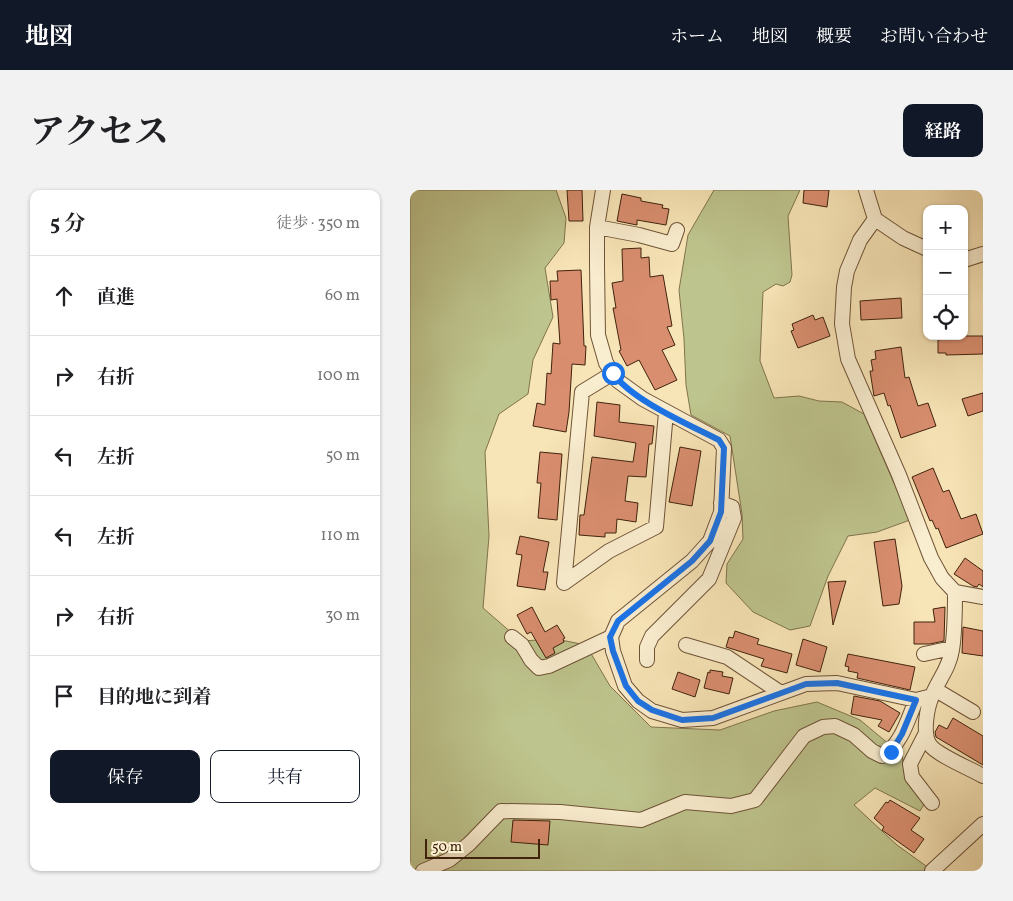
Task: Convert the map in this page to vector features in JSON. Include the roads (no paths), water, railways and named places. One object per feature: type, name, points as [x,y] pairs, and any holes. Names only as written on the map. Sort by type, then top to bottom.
[{"type":"street","points":[[512,637],[522,645],[531,660],[539,668],[549,666],[610,637],[618,621],[692,561],[710,541],[721,512],[724,448],[719,440],[637,395],[618,381],[606,363],[598,334],[597,227],[603,190]]},
{"type":"street","points":[[866,190],[875,219],[902,238],[923,247]]},
{"type":"street","points":[[875,219],[860,240],[847,271],[842,324],[848,359],[899,475],[931,558],[942,578],[955,592],[983,597]]},
{"type":"street","points":[[597,227],[672,244],[677,230]]},
{"type":"street","points":[[968,259],[983,254]]},
{"type":"street","points":[[613,373],[582,392],[564,583],[609,551],[656,527],[666,412]]},
{"type":"street","points":[[647,660],[647,647],[652,636],[710,579],[734,518],[732,507],[721,503]]},
{"type":"street","points":[[955,592],[952,648],[944,676],[934,693],[925,724],[926,733],[929,744],[936,750],[983,776]]},
{"type":"street","points":[[610,637],[626,686],[642,704],[664,715],[682,720],[713,718],[806,684],[837,683],[916,700],[934,693],[973,712]]},
{"type":"street","points":[[686,645],[727,658],[781,693]]},
{"type":"street","points":[[924,654],[952,648]]},
{"type":"street","points":[[423,871],[449,860],[469,844],[501,811],[560,812],[641,820],[685,802],[732,806],[755,800],[804,736],[823,727],[835,726],[854,735],[872,751],[882,756],[891,752],[902,734],[916,700]]},
{"type":"street","points":[[926,733],[910,764],[912,777],[932,803]]},
{"type":"street","points":[[932,871],[983,824]]}]
